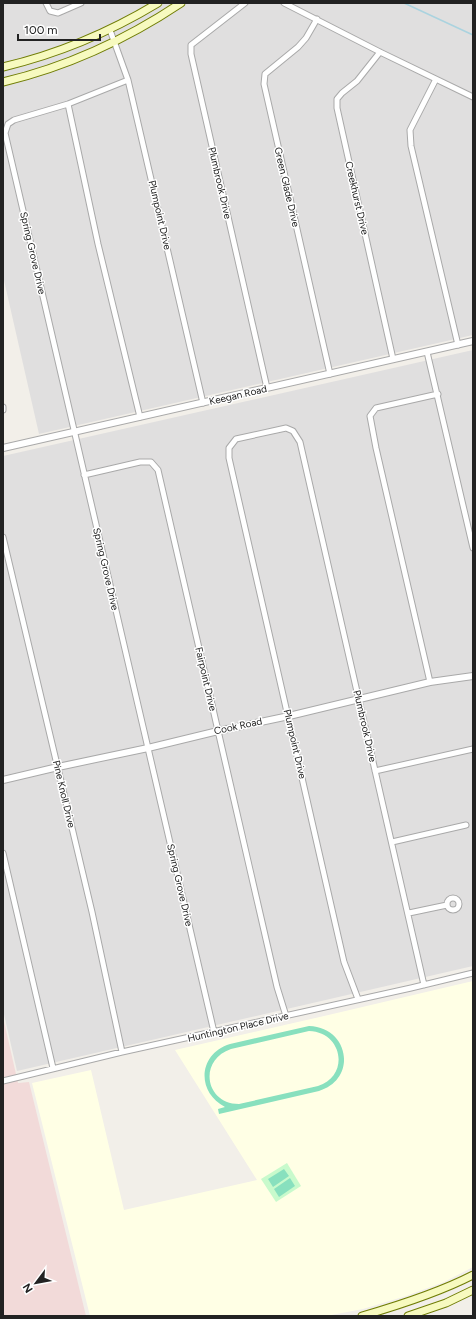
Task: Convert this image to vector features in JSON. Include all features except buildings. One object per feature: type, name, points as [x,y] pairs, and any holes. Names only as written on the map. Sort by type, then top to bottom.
[{"type":"main road","points":[[3,67],[54,52],[110,30],[158,3]]},
{"type":"main road","points":[[3,82],[58,66],[139,29],[181,3]]},
{"type":"main road","points":[[362,1316],[440,1290],[473,1274]]},
{"type":"main road","points":[[440,1290],[446,1302]]},
{"type":"main road","points":[[408,1316],[473,1290]]},
{"type":"street","points":[[46,3],[50,11],[58,13],[81,3]]},
{"type":"street","name":"Plumbrook Drive","points":[[245,3],[191,45],[190,54],[267,388]]},
{"type":"street","points":[[284,3],[473,97]]},
{"type":"street","name":"Green Glade Drive","points":[[317,19],[306,38],[298,47],[265,74],[264,84],[330,374]]},
{"type":"street","name":"Plumpoint Drive","points":[[110,30],[128,80],[203,403]]},
{"type":"street","name":"Creekhurst Drive","points":[[380,52],[357,81],[337,99],[337,108],[393,359]]},
{"type":"street","points":[[436,79],[410,130],[411,146],[458,345]]},
{"type":"street","name":"Spring Grove Drive","points":[[128,80],[68,104],[14,120],[8,124],[5,133],[214,1032]]},
{"type":"street","points":[[68,104],[98,244],[140,417]]},
{"type":"street","name":"Keegan Road","points":[[3,448],[473,341]]},
{"type":"street","points":[[428,352],[473,548]]},
{"type":"street","points":[[430,682],[370,416],[376,408],[438,394]]},
{"type":"street","name":"Plumbrook Drive","points":[[236,488],[229,458],[229,448],[236,439],[286,428],[293,431],[300,442],[306,467],[358,699],[409,913],[424,985]]},
{"type":"street","name":"Fairpoint Drive","points":[[84,475],[140,462],[151,462],[158,470],[277,987],[286,1016]]},
{"type":"street","name":"Plumpoint Drive","points":[[236,488],[344,962],[358,999]]},
{"type":"street","name":"Pine Knoll Drive","points":[[3,537],[92,912],[122,1052]]},
{"type":"street","name":"Cook Road","points":[[3,780],[148,748],[218,730],[288,716],[430,682],[473,676]]},
{"type":"street","points":[[375,771],[473,749]]},
{"type":"street","points":[[392,842],[466,825]]},
{"type":"street","points":[[3,853],[53,1068]]},
{"type":"street","points":[[409,913],[447,905]]},
{"type":"street","name":"Huntington Place Drive","points":[[3,1081],[122,1052],[473,973]]},
{"type":"shaded area","points":[[3,3],[473,3],[473,335],[39,434],[3,276]]},
{"type":"shaded area","points":[[473,350],[473,966],[17,1071],[3,1010],[3,456]]},
{"type":"shaded area","points":[[473,981],[473,1267],[444,1282],[406,1296],[363,1309],[326,1316],[90,1316],[32,1083],[91,1070],[124,1210],[257,1180],[175,1050]]},
{"type":"shaded area","points":[[3,1017],[18,1083],[29,1082],[86,1316],[3,1316]]},
{"type":"green space","points":[[309,1026],[323,1029],[333,1035],[340,1044],[344,1054],[344,1065],[340,1076],[331,1085],[319,1091],[219,1114],[218,1109],[225,1107],[209,1092],[205,1083],[205,1074],[207,1064],[212,1056],[219,1049],[230,1044]],"holes":[[[309,1031],[320,1033],[329,1039],[335,1046],[338,1055],[338,1064],[335,1073],[328,1081],[318,1086],[239,1104],[228,1102],[219,1097],[213,1089],[210,1081],[210,1071],[214,1062],[220,1055],[231,1049]]]},
{"type":"green space","points":[[287,1163],[301,1186],[276,1202],[261,1179]]},
{"type":"green space","points":[[284,1169],[289,1176],[273,1187],[268,1179]]},
{"type":"green space","points":[[290,1178],[295,1186],[279,1197],[274,1189]]},
{"type":"waterway","points":[[404,3],[473,35]]}]
